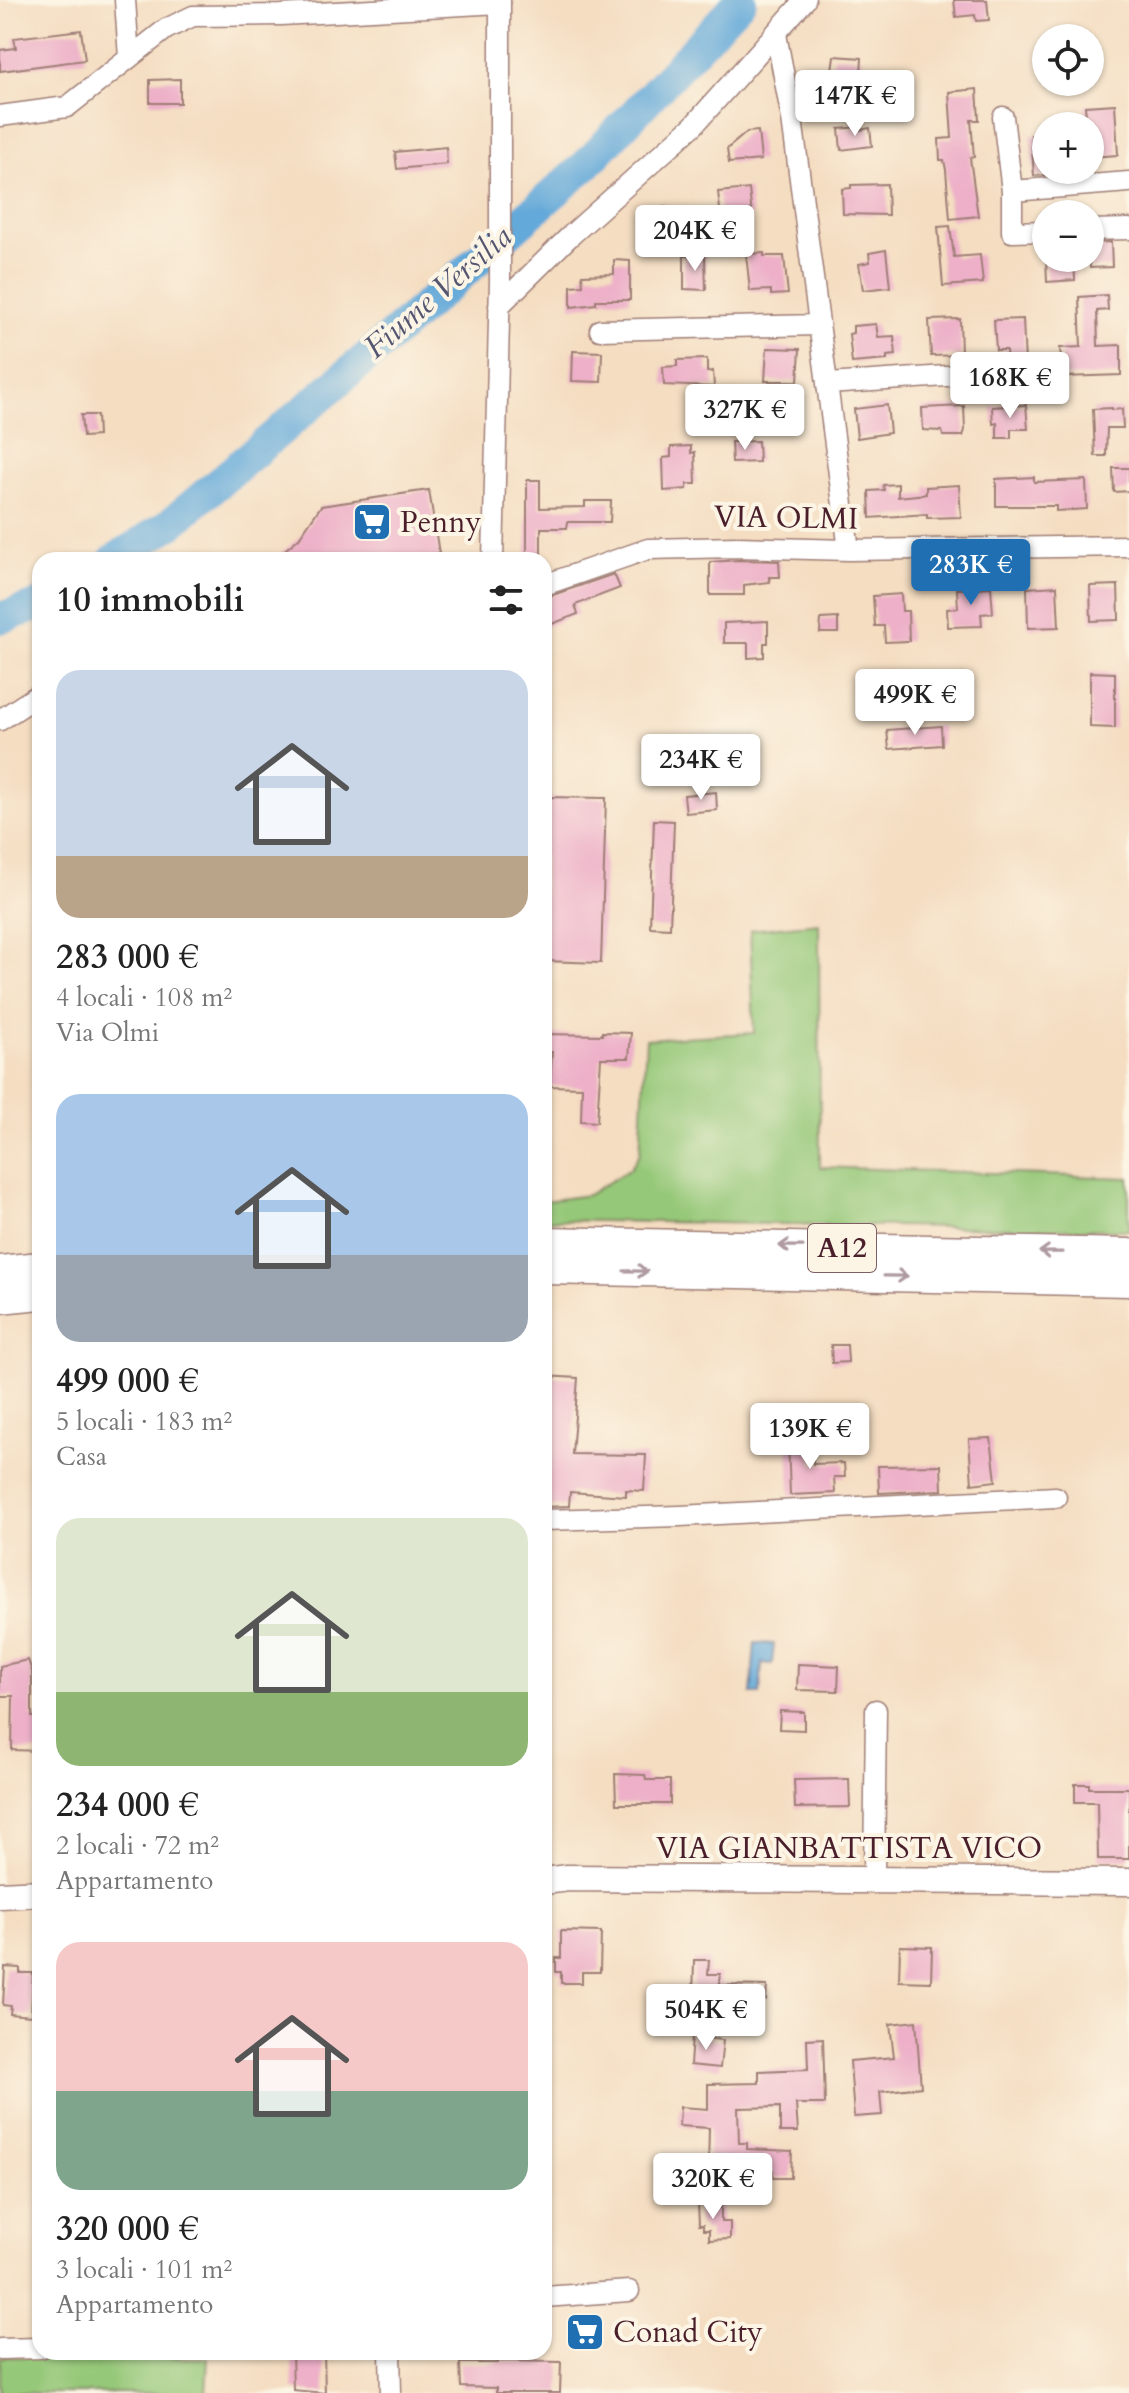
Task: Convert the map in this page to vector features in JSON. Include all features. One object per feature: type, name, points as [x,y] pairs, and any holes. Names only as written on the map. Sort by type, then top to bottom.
[{"type":"highway","name":"A12","points":[[552,1255],[1129,1254]]},
{"type":"highway","name":"A12","points":[[552,1255],[1129,1281]]},
{"type":"highway","points":[[0,1271],[32,1268]]},
{"type":"highway","points":[[0,1298],[32,1295]]},
{"type":"main road","name":"VIA GIANBATTISTA VICO","points":[[552,1878],[1129,1882]]},
{"type":"main road","points":[[0,1895],[32,1893]]},
{"type":"street","points":[[125,0],[129,58]]},
{"type":"street","points":[[499,306],[569,237],[694,125],[805,0]]},
{"type":"street","points":[[0,116],[67,107],[166,29],[193,16],[281,7],[500,2],[500,281],[493,552]]},
{"type":"street","points":[[776,34],[792,119],[849,550]]},
{"type":"street","points":[[1003,117],[1012,191],[1012,232],[1032,231]]},
{"type":"street","points":[[1012,191],[1129,182]]},
{"type":"street","points":[[1104,230],[1129,229]]},
{"type":"street","points":[[600,330],[819,325]]},
{"type":"street","points":[[828,384],[976,374]]},
{"type":"street","name":"VIA OLMI","points":[[552,582],[648,549],[1129,546]]},
{"type":"street","points":[[0,720],[32,699]]},
{"type":"street","points":[[552,1520],[1056,1497]]},
{"type":"street","points":[[874,1879],[876,1710]]},
{"type":"street","points":[[552,2296],[629,2291]]},
{"type":"street","points":[[0,2349],[32,2348]]},
{"type":"street","points":[[390,2360],[391,2393]]},
{"type":"green space","points":[[819,923],[820,1167],[1129,1178],[1129,1230],[552,1220],[552,1200],[588,1195],[630,1169],[640,1153],[646,1039],[754,1033],[750,930]]},
{"type":"green space","points":[[0,2357],[32,2357],[32,2360],[208,2360],[206,2393],[0,2393]]},
{"type":"water","points":[[755,1643],[774,1644],[772,1664],[762,1663],[760,1694],[751,1694]]},
{"type":"building","points":[[954,0],[987,0],[989,20],[976,21],[975,15],[956,17]]},
{"type":"building","points":[[81,30],[85,60],[0,71],[0,50],[16,48],[14,38]]},
{"type":"building","points":[[834,56],[862,58],[861,73],[870,74],[868,88],[840,88],[840,85],[820,83],[821,70],[842,72],[832,70]]},
{"type":"building","points":[[180,79],[180,103],[150,103],[150,80]]},
{"type":"building","points":[[977,89],[979,120],[971,120],[974,157],[970,158],[978,216],[950,219],[946,170],[944,160],[940,160],[939,139],[952,138],[949,92]]},
{"type":"building","points":[[1115,104],[1118,155],[1104,156],[1104,112],[1086,112],[1085,106]]},
{"type":"building","points":[[859,127],[860,130],[870,128],[872,146],[841,150],[839,129]]},
{"type":"building","points":[[758,131],[761,160],[729,163],[727,149],[747,132]]},
{"type":"building","points":[[446,147],[447,164],[397,169],[395,152]]},
{"type":"building","points":[[887,184],[888,215],[843,214],[842,189],[851,188],[851,185]]},
{"type":"building","points":[[749,189],[752,215],[735,217],[736,251],[725,252],[718,192]]},
{"type":"building","points":[[666,207],[668,231],[653,232],[651,209]]},
{"type":"building","points":[[950,226],[954,257],[980,255],[983,283],[943,286],[938,227]]},
{"type":"building","points":[[1104,242],[1111,242],[1112,267],[1104,267]]},
{"type":"building","points":[[886,250],[890,287],[863,290],[859,264],[870,262],[869,253]]},
{"type":"building","points":[[764,253],[764,256],[784,256],[788,294],[771,295],[771,290],[750,291],[746,254]]},
{"type":"building","points":[[705,255],[706,290],[684,289],[684,256]]},
{"type":"building","points":[[614,260],[630,261],[630,300],[596,300],[596,304],[571,307],[571,286],[583,285],[582,275],[614,274]]},
{"type":"building","points":[[1047,272],[1075,272],[1075,280],[1047,282]]},
{"type":"building","points":[[1107,295],[1108,310],[1097,311],[1098,346],[1121,345],[1121,375],[1063,377],[1060,348],[1081,347],[1079,297]]},
{"type":"building","points":[[960,319],[961,355],[931,356],[929,320]]},
{"type":"building","points":[[1023,319],[1025,364],[1007,365],[1006,350],[996,350],[994,320]]},
{"type":"building","points":[[876,324],[878,337],[894,336],[896,355],[887,356],[887,360],[852,363],[849,334],[853,333],[853,326]]},
{"type":"building","points":[[767,348],[800,349],[798,381],[765,381]]},
{"type":"building","points":[[573,351],[602,352],[601,382],[572,381]]},
{"type":"building","points":[[707,359],[707,372],[713,371],[714,387],[664,385],[663,367],[677,366],[677,360]]},
{"type":"building","points":[[887,405],[890,433],[857,438],[854,409]]},
{"type":"building","points":[[1026,405],[1028,429],[1011,429],[1011,438],[997,438],[992,407]]},
{"type":"building","points":[[964,406],[963,436],[943,436],[942,431],[923,430],[922,408]]},
{"type":"building","points":[[1093,409],[1122,409],[1123,428],[1107,428],[1106,456],[1095,456]]},
{"type":"building","points":[[81,415],[97,415],[98,436],[83,437]]},
{"type":"building","points":[[758,441],[759,462],[732,463],[731,442]]},
{"type":"building","points":[[691,446],[691,453],[695,452],[696,484],[687,484],[687,489],[664,491],[663,458],[671,457],[671,447]]},
{"type":"building","points":[[1113,468],[1129,468],[1129,491],[1114,492]]},
{"type":"building","points":[[1034,477],[1034,482],[1086,480],[1087,509],[1056,511],[1056,506],[996,506],[996,479]]},
{"type":"building","points":[[527,480],[540,480],[540,508],[585,507],[585,501],[611,501],[610,522],[568,522],[567,528],[541,528],[541,552],[527,552]]},
{"type":"building","points":[[898,484],[898,497],[926,494],[926,487],[959,485],[961,517],[927,518],[927,514],[870,518],[869,491],[884,490],[883,485]]},
{"type":"building","name":"Penny","points":[[429,490],[439,552],[282,552],[299,538],[321,506]]},
{"type":"building","points":[[779,561],[780,577],[769,577],[770,582],[744,585],[744,595],[710,595],[710,562]]},
{"type":"building","points":[[614,574],[620,588],[575,605],[578,614],[552,624],[552,595]]},
{"type":"building","points":[[1118,585],[1119,620],[1091,621],[1090,586]]},
{"type":"building","points":[[1057,586],[1059,627],[1028,628],[1027,588]]},
{"type":"building","points":[[991,587],[993,613],[981,614],[982,626],[948,627],[947,609],[958,608],[957,589]]},
{"type":"building","points":[[901,594],[902,611],[908,611],[909,641],[885,642],[884,626],[875,626],[873,596]]},
{"type":"building","points":[[838,618],[838,633],[820,633],[821,619]]},
{"type":"building","points":[[768,621],[768,643],[764,643],[764,657],[748,658],[748,643],[724,643],[724,623]]},
{"type":"building","points":[[1090,672],[1115,673],[1115,728],[1090,727]]},
{"type":"building","points":[[941,726],[942,745],[889,749],[887,730]]},
{"type":"building","points":[[716,792],[717,810],[686,813],[684,795]]},
{"type":"building","points":[[552,797],[606,798],[601,963],[552,961]]},
{"type":"building","points":[[654,820],[674,821],[670,928],[650,927]]},
{"type":"building","points":[[602,1032],[631,1033],[629,1058],[601,1058],[597,1122],[581,1121],[582,1087],[552,1086],[552,1034],[602,1035]]},
{"type":"building","points":[[831,1345],[847,1345],[848,1362],[832,1363]]},
{"type":"building","points":[[552,1376],[578,1378],[572,1454],[646,1455],[644,1491],[626,1490],[626,1496],[570,1492],[569,1506],[552,1507]]},
{"type":"building","points":[[991,1438],[996,1481],[972,1484],[969,1439]]},
{"type":"building","points":[[788,1440],[812,1440],[813,1464],[844,1463],[845,1477],[834,1477],[835,1493],[790,1495]]},
{"type":"building","points":[[941,1465],[942,1490],[879,1493],[878,1466]]},
{"type":"building","points":[[28,1660],[32,1671],[32,1751],[12,1750],[13,1696],[0,1696],[0,1666]]},
{"type":"building","points":[[798,1664],[839,1666],[838,1691],[797,1690]]},
{"type":"building","points":[[780,1711],[804,1712],[804,1730],[779,1729]]},
{"type":"building","points":[[615,1774],[645,1775],[646,1780],[670,1780],[670,1804],[616,1804]]},
{"type":"building","points":[[849,1779],[850,1807],[795,1808],[794,1780]]},
{"type":"building","points":[[1075,1784],[1089,1784],[1089,1788],[1129,1788],[1129,1859],[1098,1859],[1097,1802],[1075,1802]]},
{"type":"building","points":[[561,1931],[601,1932],[600,1972],[582,1972],[582,1983],[561,1983],[561,1972],[556,1972],[556,1958],[561,1958]]},
{"type":"building","points":[[900,1946],[932,1947],[931,1982],[899,1981]]},
{"type":"building","points":[[694,1960],[709,1960],[708,1974],[720,1974],[720,1985],[767,1986],[766,2000],[756,2000],[757,2006],[717,2006],[717,2002],[693,2001]]},
{"type":"building","points":[[5,1967],[20,1968],[20,1973],[32,1973],[31,2016],[10,2014],[11,2006],[3,2005]]},
{"type":"building","points":[[916,2021],[921,2087],[880,2092],[882,2115],[854,2117],[850,2061],[894,2057],[890,2024]]},
{"type":"building","points":[[692,2036],[723,2040],[720,2068],[690,2065]]},
{"type":"building","points":[[823,2038],[825,2104],[796,2104],[798,2132],[780,2132],[780,2107],[738,2108],[739,2143],[747,2143],[747,2149],[792,2151],[791,2178],[773,2178],[773,2170],[744,2166],[743,2183],[718,2182],[718,2171],[708,2171],[709,2128],[679,2126],[680,2107],[708,2109],[708,2084],[759,2083],[759,2071],[808,2069],[807,2039]]},
{"type":"building","points":[[698,2202],[721,2202],[721,2222],[730,2222],[730,2239],[709,2240],[709,2230],[703,2230],[703,2225],[699,2225]]},
{"type":"building","points":[[292,2360],[324,2360],[325,2393],[293,2390]]},
{"type":"building","points":[[561,2362],[560,2393],[496,2393],[496,2388],[461,2387],[460,2363]]},
{"type":"waterway","name":"Fiume Versilia","points":[[126,552],[170,524],[380,346],[587,164],[741,0]]},
{"type":"waterway","name":"Fiume Versilia","points":[[0,618],[32,608]]},
{"type":"place","name":"Penny","points":[[372,522]]},
{"type":"place","name":"Conad City","points":[[585,2332]]}]
